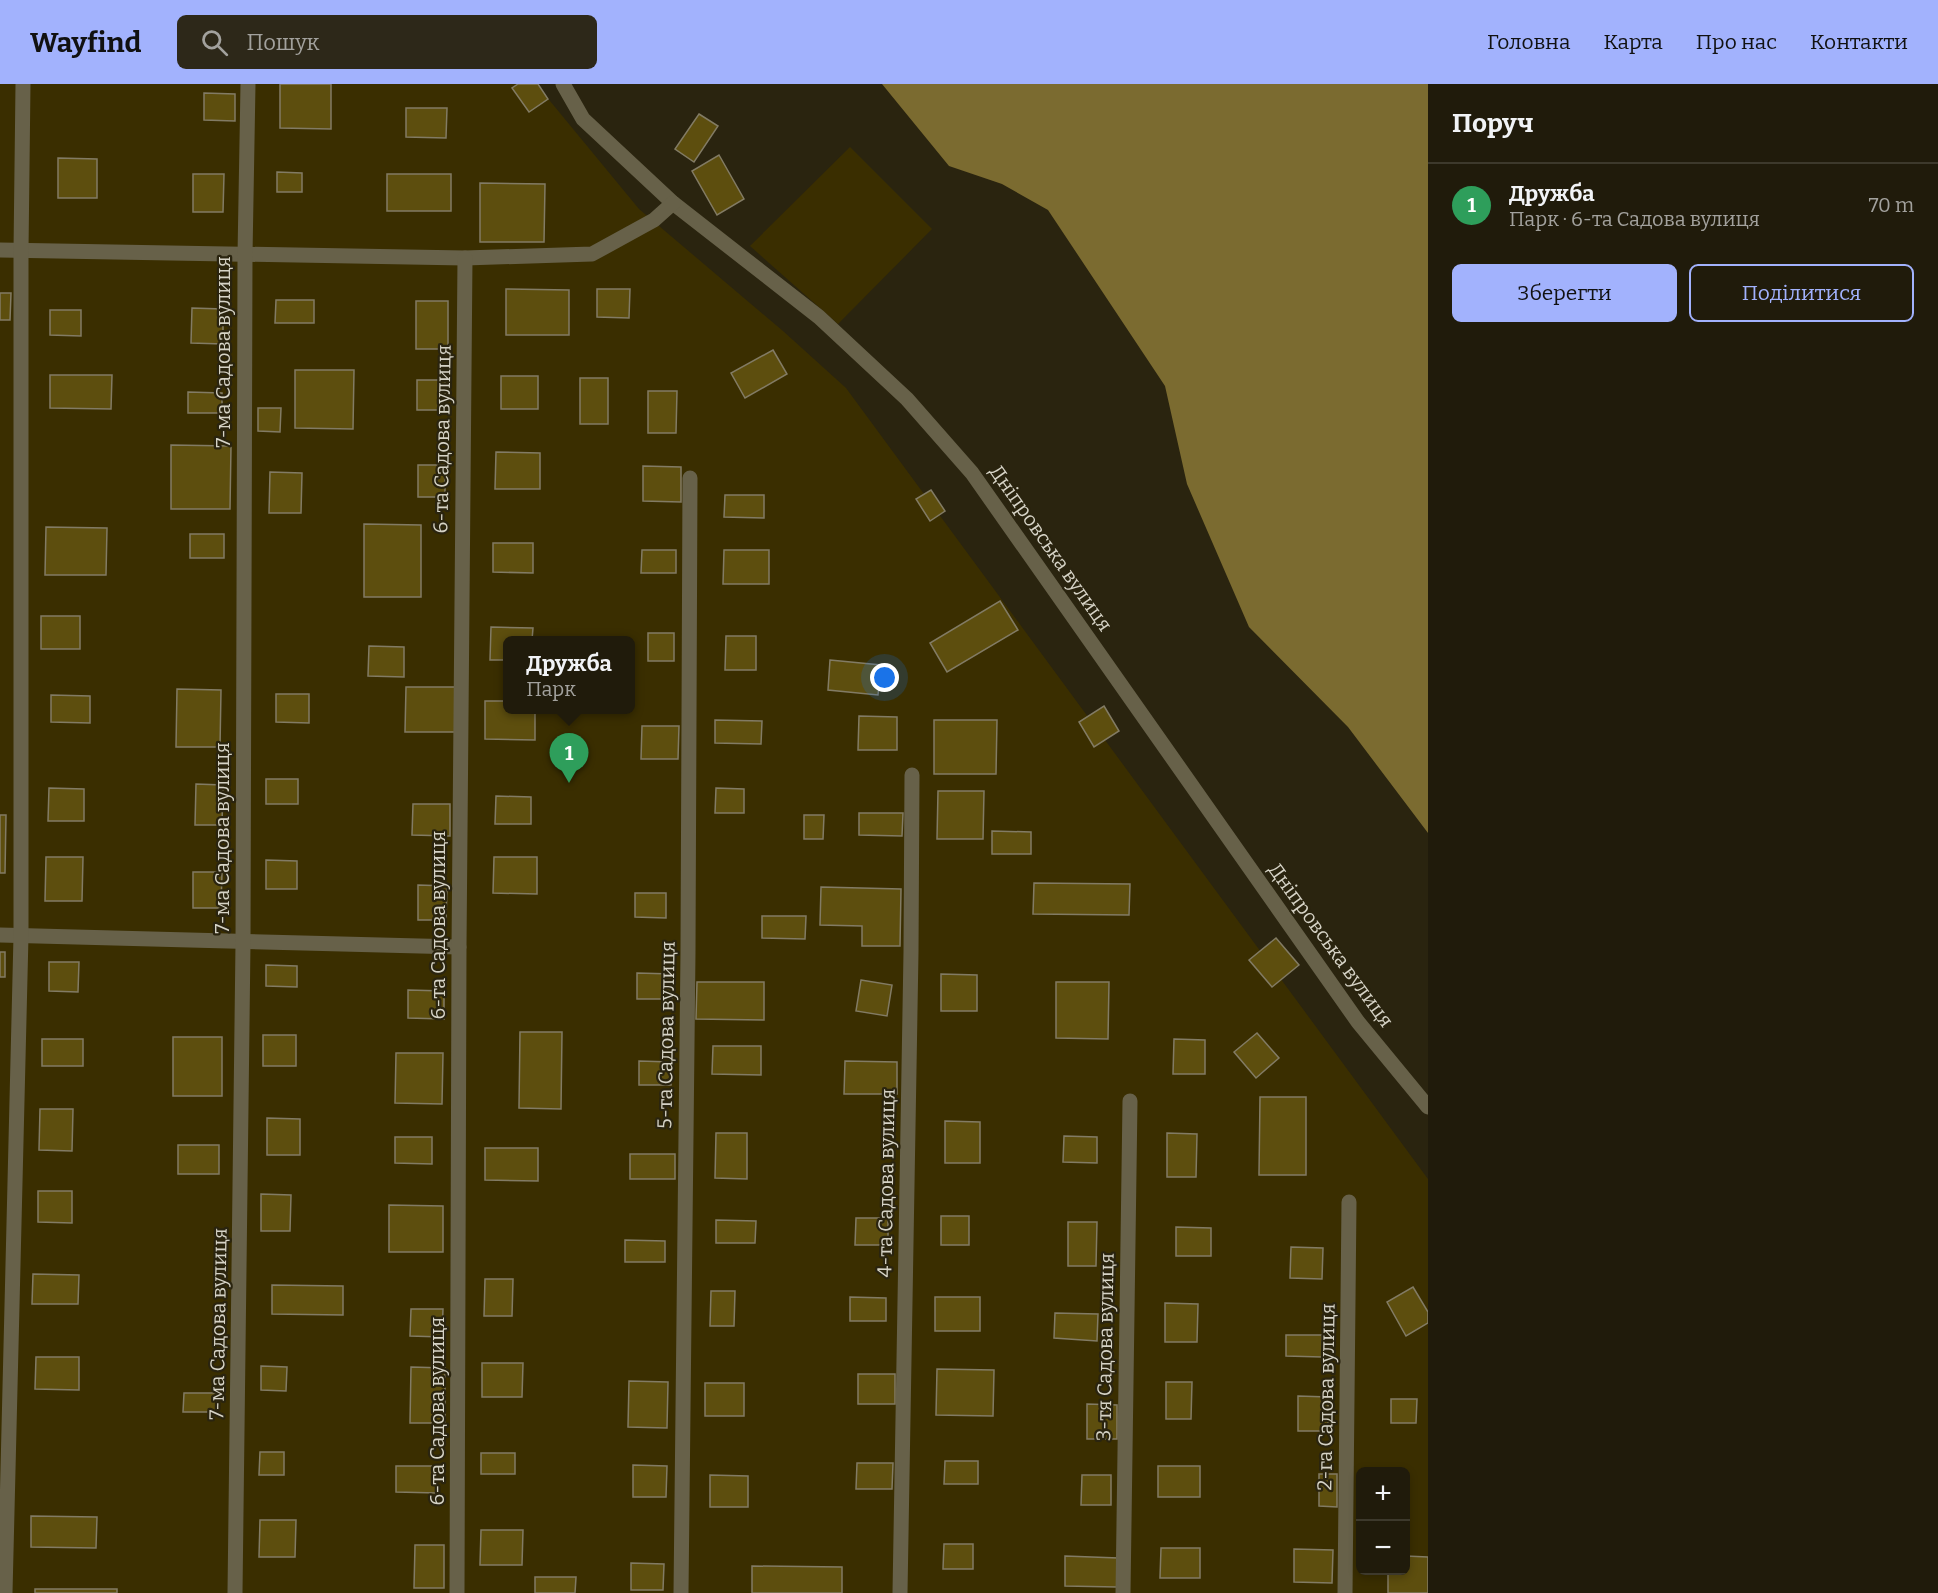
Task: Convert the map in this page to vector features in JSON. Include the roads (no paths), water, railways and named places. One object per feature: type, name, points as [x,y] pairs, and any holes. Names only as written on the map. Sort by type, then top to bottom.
[{"type":"street","points":[[5,1593],[21,936],[23,84]]},
{"type":"street","name":"7-ма Садова вулиця","points":[[235,1593],[243,943],[244,255],[248,84]]},
{"type":"street","name":"Дніпровська вулиця","points":[[563,84],[583,119],[673,202],[819,317],[907,399],[972,473],[1358,1022],[1428,1107]]},
{"type":"street","points":[[0,250],[465,258],[592,254],[654,220],[673,202]]},
{"type":"street","name":"6-та Садова вулиця","points":[[458,1593],[459,947],[465,258]]},
{"type":"street","name":"5-та Садова вулиця","points":[[681,1593],[688,952],[690,478]]},
{"type":"street","name":"4-та Садова вулиця","points":[[900,1593],[912,774]]},
{"type":"street","points":[[0,935],[459,947]]},
{"type":"street","name":"3-тя Садова вулиця","points":[[1123,1593],[1130,1101]]},
{"type":"street","name":"2-га Садова вулиця","points":[[1345,1593],[1349,1202]]},
{"type":"place","name":"Дружба","points":[[569,783]]}]
